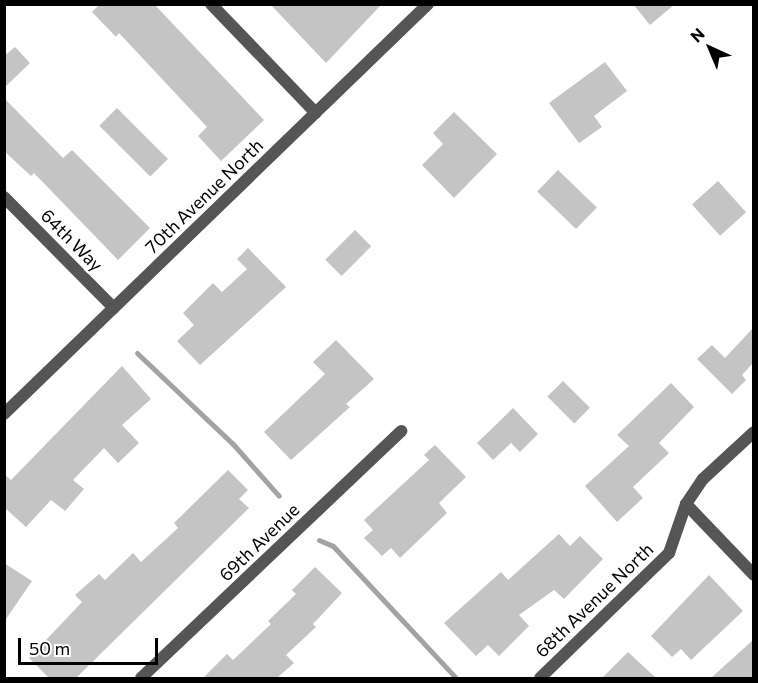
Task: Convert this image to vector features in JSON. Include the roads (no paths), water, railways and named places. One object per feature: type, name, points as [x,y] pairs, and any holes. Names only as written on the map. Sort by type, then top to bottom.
[{"type":"street","points":[[211,4],[316,113]]},
{"type":"street","name":"70th Avenue North","points":[[4,414],[428,4]]},
{"type":"street","name":"64th Way","points":[[4,197],[114,308]]},
{"type":"street","name":"69th Avenue","points":[[141,678],[401,431]]},
{"type":"street","name":"68th Avenue North","points":[[540,678],[669,552],[686,504],[703,479],[753,432]]},
{"type":"street","points":[[686,504],[753,574]]},
{"type":"waterway","points":[[137,353],[233,444],[279,496]]},
{"type":"waterway","points":[[319,540],[333,546],[456,678]]}]
